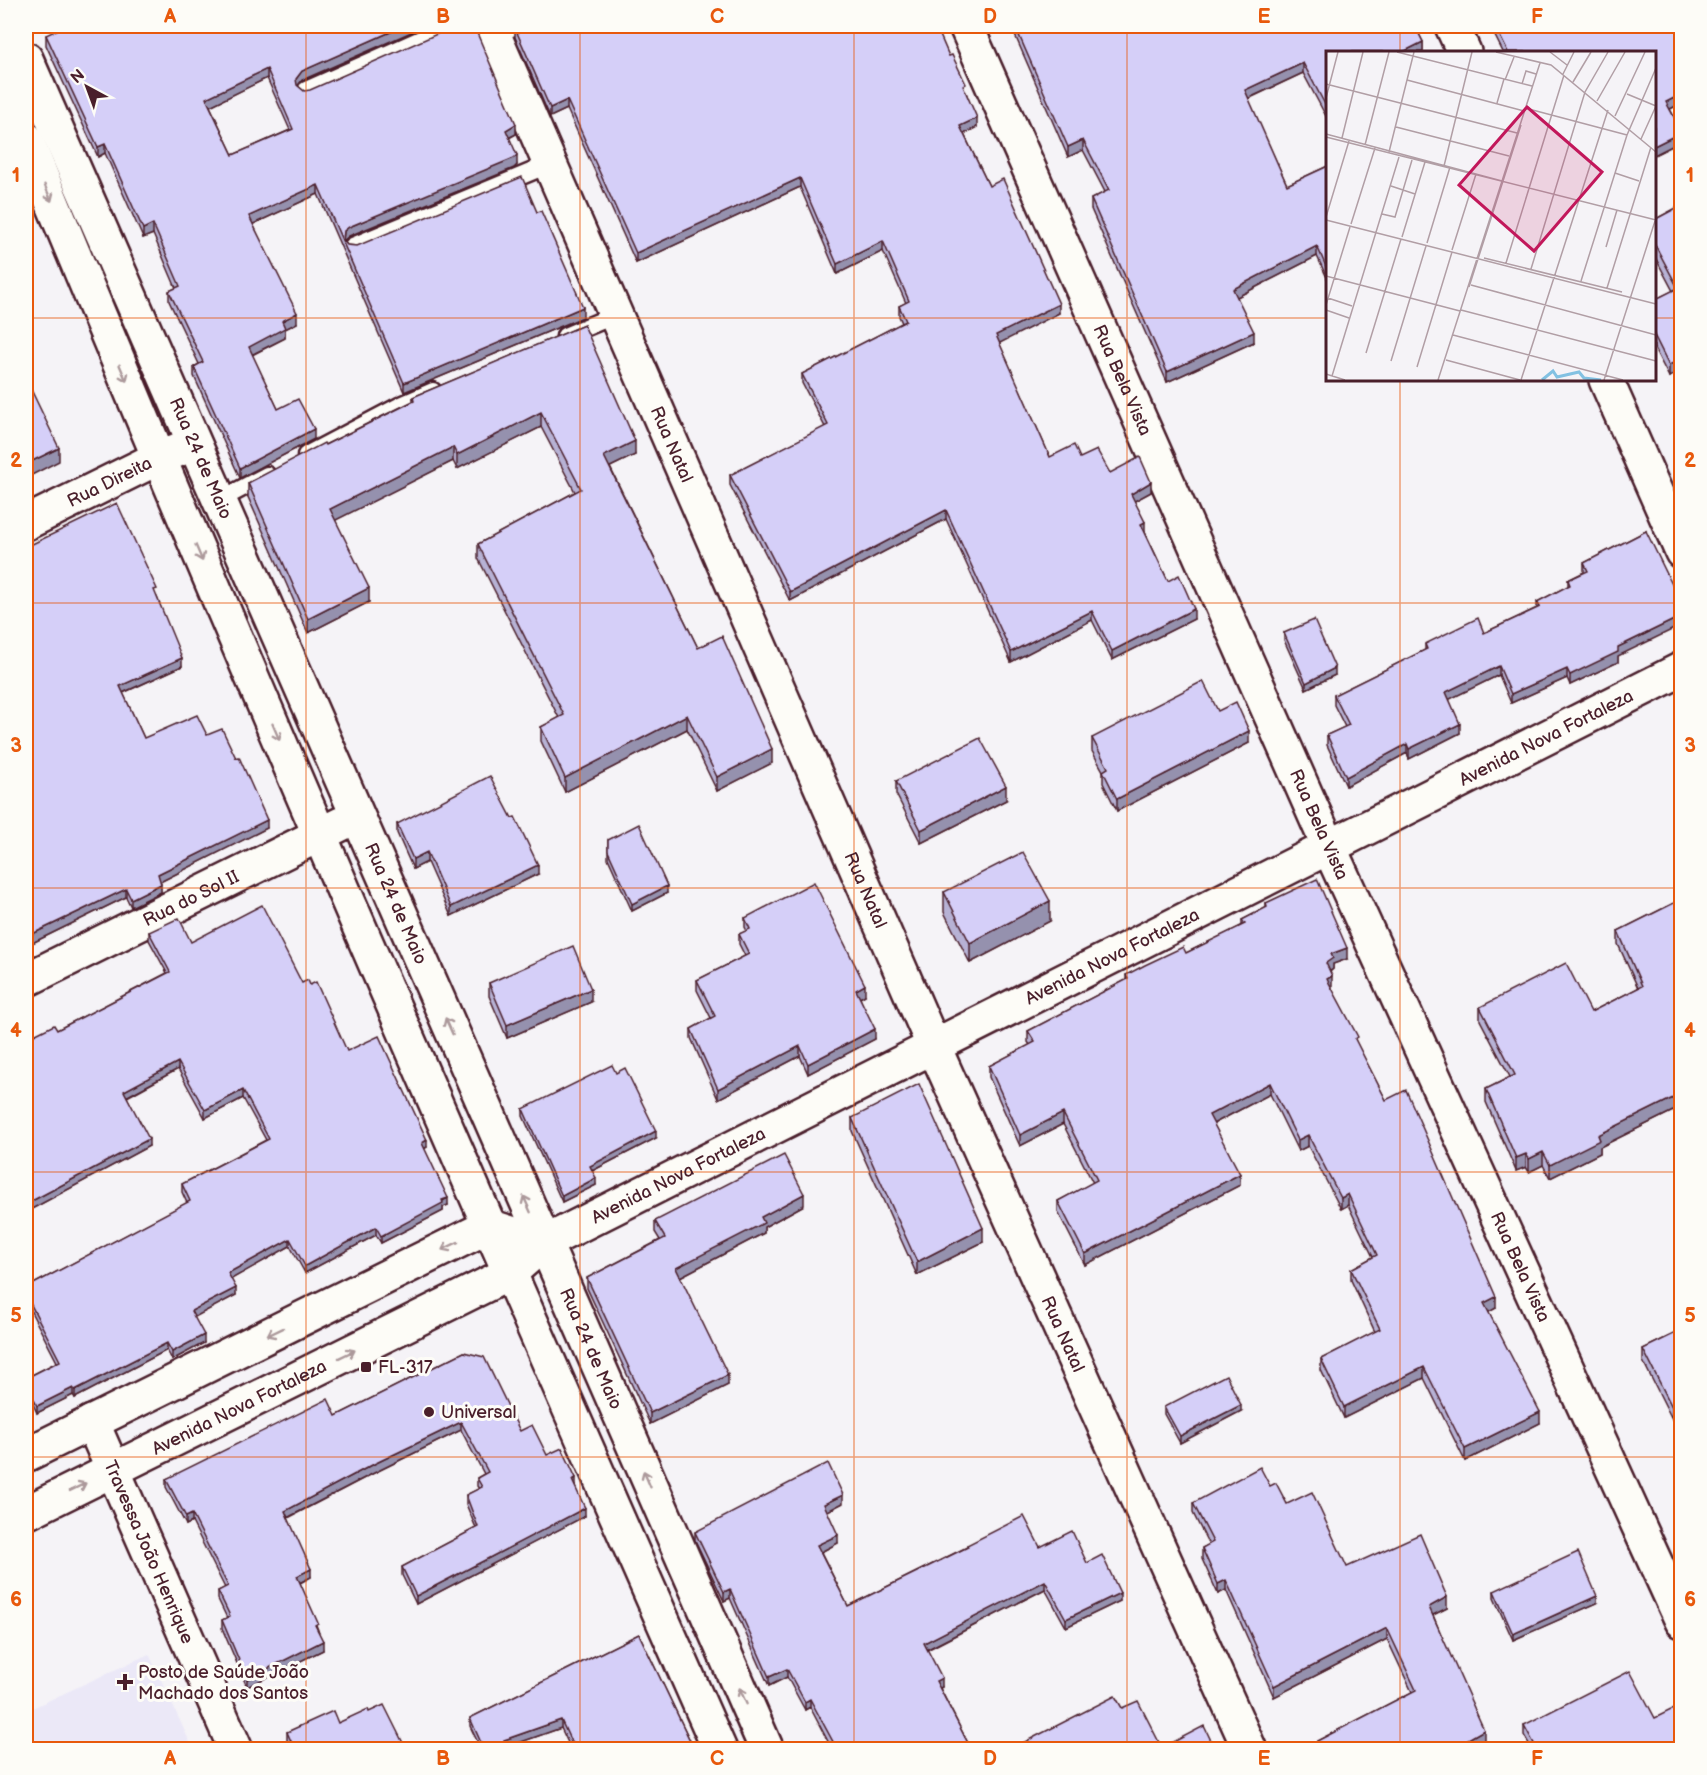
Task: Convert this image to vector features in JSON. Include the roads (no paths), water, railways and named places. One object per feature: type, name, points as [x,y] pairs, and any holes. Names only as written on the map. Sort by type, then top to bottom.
[{"type":"street","name":"Rua Bela Vista","points":[[966,26],[1329,847],[1682,1621]]},
{"type":"street","points":[[1452,26],[1464,51]]},
{"type":"street","name":"Rua Natal","points":[[500,29],[550,164],[934,1047],[1250,1749]]},
{"type":"street","name":"Rua 24 de Maio","points":[[27,66],[662,1515],[767,1749]]},
{"type":"street","name":"Rua 24 de Maio","points":[[26,139],[158,458],[489,1226],[720,1749]]},
{"type":"street","points":[[1606,381],[1682,552]]},
{"type":"street","name":"Rua Direita","points":[[26,523],[158,458],[194,445]]},
{"type":"street","name":"Avenida Nova Fortaleza","points":[[26,1513],[510,1273],[544,1243],[1682,669]]},
{"type":"street","name":"Rua do Sol II","points":[[26,980],[357,817]]},
{"type":"street","points":[[26,1455],[489,1226],[544,1243]]},
{"type":"street","name":"Travessa João Henrique","points":[[92,1422],[236,1749]]},
{"type":"street","points":[[624,1533],[662,1515]]},
{"type":"lane","points":[[306,90],[450,26]]},
{"type":"lane","points":[[353,246],[550,164]]},
{"type":"lane","points":[[551,342],[615,315]]},
{"type":"lane","points":[[218,501],[401,405],[444,387]]},
{"type":"place","name":"FL-317","points":[[366,1367]]},
{"type":"place","name":"Universal","points":[[429,1412]]},
{"type":"place","name":"Posto de Saúde João Machado dos Santos","points":[[125,1682]]}]
